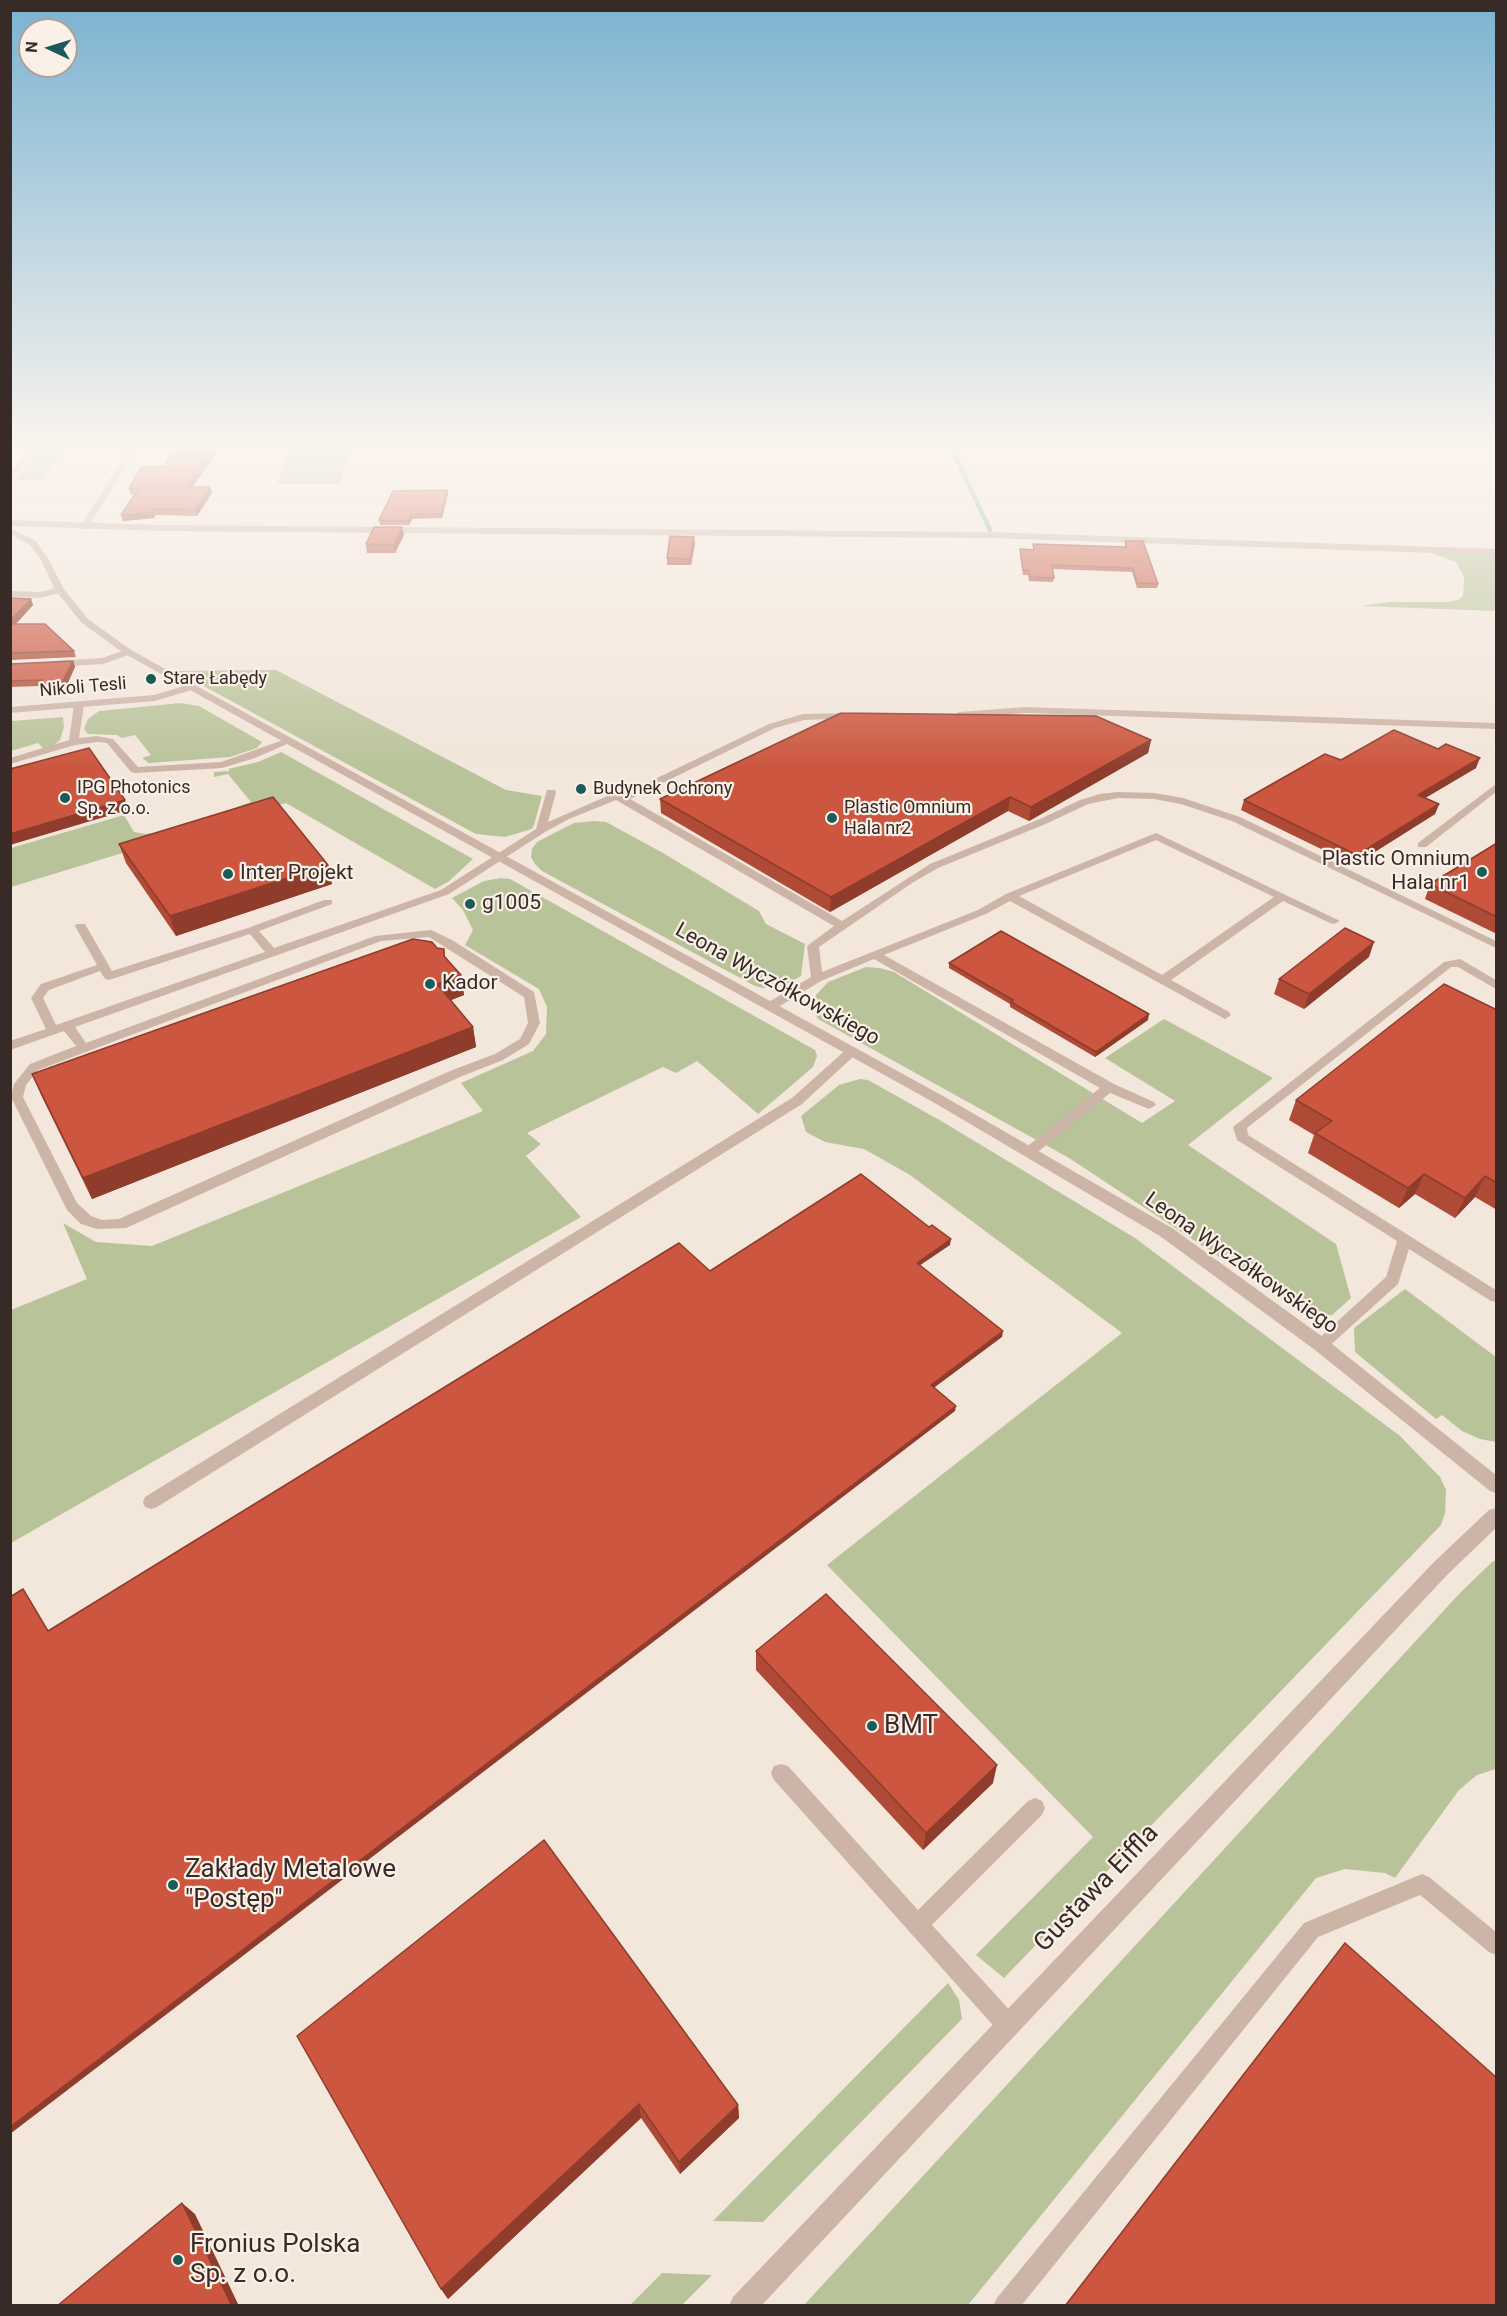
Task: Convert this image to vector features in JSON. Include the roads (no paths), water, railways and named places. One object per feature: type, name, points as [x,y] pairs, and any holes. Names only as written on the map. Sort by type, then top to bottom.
[{"type":"street","name":"Leona Wyczółkowskiego","points":[[40,553],[60,590],[85,621],[128,652],[852,1051],[1166,1232],[1321,1345],[1497,1485]]},
{"type":"street","points":[[10,594],[40,595],[60,590]]},
{"type":"street","points":[[43,664],[103,662],[128,652]]},
{"type":"street","name":"Nikoli Tesli","points":[[10,711],[155,698],[192,687]]},
{"type":"street","name":"Gustawa Eiffla","points":[[742,2306],[1441,1568],[1497,1516]]},
{"type":"lane","points":[[74,742],[79,705]]},
{"type":"lane","points":[[951,716],[1036,710],[1497,726]]},
{"type":"lane","points":[[622,799],[772,726],[803,717],[868,716]]},
{"type":"lane","points":[[10,761],[74,742],[97,739],[110,741],[135,770],[222,765],[289,741]]},
{"type":"lane","points":[[1422,845],[1497,787]]},
{"type":"lane","points":[[541,830],[551,792]]},
{"type":"lane","points":[[10,1046],[445,892],[541,830],[616,796],[842,926]]},
{"type":"lane","points":[[817,978],[813,946],[934,866],[1100,797],[1137,796],[1183,801],[1236,819],[1497,945]]},
{"type":"lane","points":[[771,1006],[817,978],[982,912],[1010,896],[1156,836],[1334,921]]},
{"type":"lane","points":[[1010,896],[1225,1015]]},
{"type":"lane","points":[[1163,980],[1281,896]]},
{"type":"lane","points":[[81,926],[109,976],[252,930],[328,902]]},
{"type":"lane","points":[[375,916],[379,938]]},
{"type":"lane","points":[[252,930],[272,953]]},
{"type":"lane","points":[[431,933],[530,995],[534,1023],[525,1041],[500,1056],[121,1224],[102,1225],[86,1220],[72,1206],[17,1097],[20,1084],[34,1068],[84,1048],[379,938],[431,933]]},
{"type":"lane","points":[[875,955],[1109,1087],[1149,1105]]},
{"type":"lane","points":[[1497,986],[1460,963],[1448,964],[1240,1127],[1242,1137],[1497,1297]]},
{"type":"lane","points":[[53,1031],[37,998],[45,987],[104,966]]},
{"type":"lane","points":[[67,1026],[84,1048]]},
{"type":"lane","points":[[151,1502],[797,1101],[852,1051]]},
{"type":"lane","points":[[1029,1152],[1109,1087]]},
{"type":"lane","points":[[1321,1345],[1393,1280],[1404,1240]]},
{"type":"lane","points":[[781,1773],[1007,2024]]},
{"type":"lane","points":[[917,1925],[1035,1808]]},
{"type":"lane","points":[[1005,2306],[1311,1930],[1422,1884],[1497,1945]]},
{"type":"place","name":"Stare Łabędy","points":[[151,679]]},
{"type":"place","name":"Budynek Ochrony","points":[[581,789]]},
{"type":"place","name":"IPG Photonics Sp. z o.o.","points":[[65,798]]},
{"type":"place","name":"Plastic Omnium Hala nr2","points":[[832,818]]},
{"type":"place","name":"Plastic Omnium Hala nr1","points":[[1482,872]]},
{"type":"place","name":"Inter Projekt","points":[[228,874]]},
{"type":"place","name":"g1005","points":[[470,904]]},
{"type":"place","name":"Kador","points":[[430,984]]},
{"type":"place","name":"BMT","points":[[872,1726]]},
{"type":"place","name":"Zakłady Metalowe \"Postęp\"","points":[[173,1885]]},
{"type":"place","name":"Fronius Polska Sp. z o.o.","points":[[178,2260]]}]
